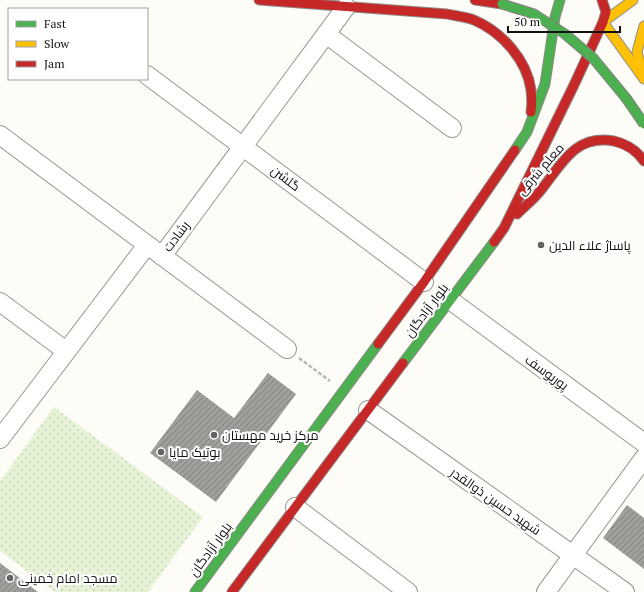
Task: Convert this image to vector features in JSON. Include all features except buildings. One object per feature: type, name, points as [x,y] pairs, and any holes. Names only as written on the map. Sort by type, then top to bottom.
[{"type":"main road","points":[[259,0],[447,14],[473,20],[493,31],[510,47],[524,67],[532,89],[532,107],[527,132]]},
{"type":"main road","points":[[475,0],[502,4],[534,14],[571,39],[593,58],[626,98],[644,124]]},
{"type":"main road","points":[[527,132],[545,84],[555,17],[560,0]]},
{"type":"main road","points":[[602,0],[606,12],[603,22]]},
{"type":"main road","points":[[603,22],[633,0]]},
{"type":"main road","points":[[603,22],[644,78]]},
{"type":"main road","name":"بلوار آزادگان","points":[[232,592],[504,228],[603,22]]},
{"type":"main road","points":[[644,26],[637,52],[644,78]]},
{"type":"main road","name":"بلوار آزادگان","points":[[195,592],[424,282],[527,132]]},
{"type":"main road","name":"معلم شرقی","points":[[504,228],[540,192],[567,157],[576,148],[599,140],[611,140],[634,150],[644,161]]},
{"type":"street","name":"رشادت","points":[[0,439],[147,245],[162,256],[346,6]]},
{"type":"street","points":[[326,34],[452,128]]},
{"type":"street","name":"گلشن","points":[[148,76],[424,282]]},
{"type":"street","points":[[0,135],[147,245]]},
{"type":"street","points":[[162,256],[287,349]]},
{"type":"street","name":"پوریوسف","points":[[450,300],[644,443]]},
{"type":"street","points":[[0,302],[66,352]]},
{"type":"street","name":"شهید حسین ذوالقدر","points":[[368,410],[572,556],[625,592]]},
{"type":"street","points":[[546,592],[644,458]]},
{"type":"street","points":[[295,507],[408,592]]},
{"type":"path","points":[[287,349],[344,390]]},
{"type":"green space","points":[[54,407],[203,517],[148,592],[55,592],[0,551],[0,481]]},
{"type":"traffic: fast","points":[[515,150],[527,132],[545,84],[555,17],[560,0]]},
{"type":"traffic: fast","points":[[502,4],[534,14],[565,34],[593,58],[626,98],[644,124]]},
{"type":"traffic: fast","points":[[403,363],[494,242]]},
{"type":"traffic: fast","points":[[195,592],[378,344]]},
{"type":"traffic: slow","points":[[633,0],[603,22],[644,79]]},
{"type":"traffic: slow","points":[[643,74],[637,52],[644,26]]},
{"type":"traffic: jam","points":[[259,0],[447,14],[474,20],[494,32],[512,48],[519,58],[529,79],[532,96],[531,112]]},
{"type":"traffic: jam","points":[[475,0],[502,4]]},
{"type":"traffic: jam","points":[[494,242],[504,228],[603,22],[606,12],[602,0]]},
{"type":"traffic: jam","points":[[517,214],[538,193],[563,161],[579,147],[589,142],[601,140],[619,142],[631,148],[644,161]]},
{"type":"traffic: jam","points":[[378,344],[424,282],[515,150]]},
{"type":"traffic: jam","points":[[232,592],[403,363]]},
{"type":"place","name":"پاساژ علاء الدین","points":[[541,245]]},
{"type":"place","name":"مرکز خرید مهستان","points":[[214,435]]},
{"type":"place","name":"بوتیک مایا","points":[[161,452]]},
{"type":"place","name":"مسجد امام خمینی","points":[[10,578]]}]
